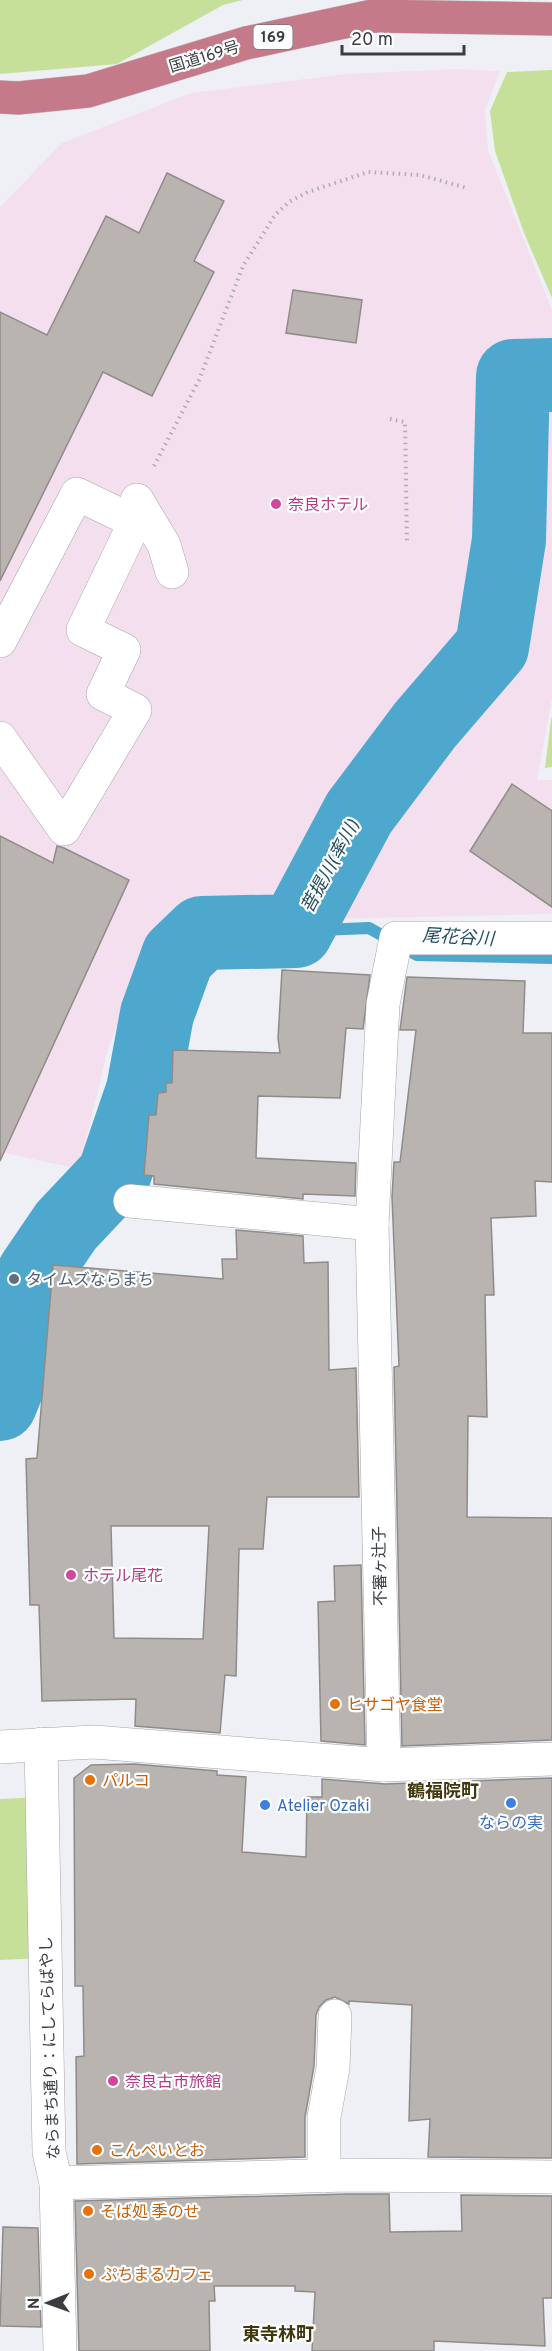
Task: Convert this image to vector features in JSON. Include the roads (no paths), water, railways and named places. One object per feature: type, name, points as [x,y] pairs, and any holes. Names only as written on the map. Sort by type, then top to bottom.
[{"type":"highway","name":"国道169号","points":[[0,97],[18,98],[88,91],[246,43],[377,8],[552,19]]},
{"type":"street","points":[[0,641],[77,494],[135,522],[83,630],[124,650],[103,694],[135,710],[64,829],[0,738]]},
{"type":"street","points":[[136,500],[164,545],[172,572]]},
{"type":"street","name":"不審ヶ辻子","points":[[384,1765],[372,1224],[383,1004],[396,938],[552,938]]},
{"type":"street","points":[[130,1201],[372,1224]]},
{"type":"street","points":[[0,1747],[94,1742],[384,1765],[552,1759]]},
{"type":"street","name":"ならまち通り：にしてらばやし","points":[[41,1744],[49,2152],[56,2183],[60,2351]]},
{"type":"street","points":[[324,2176],[324,2117],[333,2068],[335,2016]]},
{"type":"street","points":[[56,2183],[324,2176],[552,2177]]},
{"type":"waterway","name":"菩提川(率川)","points":[[0,1404],[24,1345],[34,1273],[66,1226],[114,1175],[143,1090],[157,1014],[178,956],[202,933],[296,931],[359,813],[425,725],[492,647],[509,540],[513,376],[552,375]]},
{"type":"waterway","name":"尾花谷川","points":[[296,931],[369,928],[417,955],[552,958]]},
{"type":"place","name":"奈良ホテル","points":[[276,504]]},
{"type":"place","name":"タイムズならまち","points":[[14,1279]]},
{"type":"place","name":"ホテル尾花","points":[[71,1575]]},
{"type":"place","name":"ヒサゴヤ食堂","points":[[335,1704]]},
{"type":"place","name":"パルコ","points":[[90,1780]]},
{"type":"place","name":"ならの実","points":[[511,1803]]},
{"type":"place","name":"Atelier Ozaki","points":[[265,1805]]},
{"type":"place","name":"奈良古市旅館","points":[[113,2081]]},
{"type":"place","name":"こんぺいとお","points":[[97,2150]]},
{"type":"place","name":"そば処 季のせ","points":[[88,2211]]},
{"type":"place","name":"ぷちまるカフェ","points":[[89,2274]]},
{"type":"district","name":"鶴福院町","points":[[443,1791]]},
{"type":"district","name":"東寺林町","points":[[278,2334]]}]
